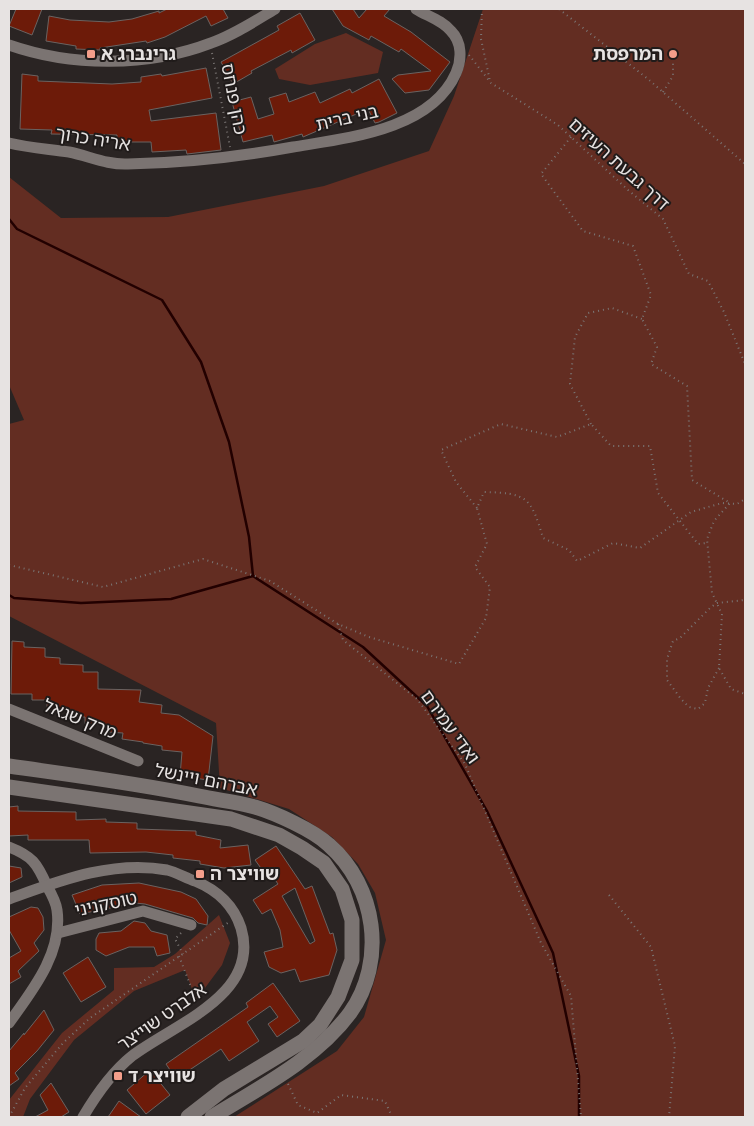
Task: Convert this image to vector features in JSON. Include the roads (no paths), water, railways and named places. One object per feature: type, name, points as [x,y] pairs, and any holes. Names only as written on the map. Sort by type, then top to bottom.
[{"type":"main road","name":"אברהם ויינשל","points":[[9,766],[172,790],[256,807],[305,829],[329,844],[349,868],[367,903],[374,936],[366,982],[350,1012],[332,1033],[289,1067],[212,1117]]},
{"type":"main road","name":"אברהם ויינשל","points":[[9,787],[231,819],[279,835],[302,848],[324,863],[342,889],[352,920],[352,960],[338,997],[320,1025],[303,1041],[224,1090],[188,1117]]},
{"type":"street","points":[[9,45],[46,56],[118,61],[160,56],[211,44],[275,9]]},
{"type":"street","name":"בני ברית","points":[[232,158],[360,136],[388,127],[429,106],[444,92],[454,78],[460,62],[458,42],[447,27],[416,9]]},
{"type":"street","name":"אריה כרוך","points":[[9,143],[69,152],[115,164],[177,163],[232,158]]},
{"type":"street","name":"מרק שגאל","points":[[9,709],[138,761]]},
{"type":"street","points":[[9,847],[28,855],[38,867],[57,909],[58,933],[37,984],[9,1023]]},
{"type":"street","name":"אלברט שוייצר","points":[[9,898],[108,868],[168,870],[203,885],[224,899],[237,916],[244,939],[240,969],[221,998],[131,1057],[96,1094],[83,1117]]},
{"type":"street","name":"טוסקניני","points":[[58,933],[143,911],[191,925]]},
{"type":"waterway","points":[[9,219],[17,229],[162,300],[201,362],[229,442],[249,537],[253,576]]},
{"type":"waterway","points":[[9,595],[14,598],[81,603],[171,599],[253,576],[363,647],[427,706],[487,811],[553,953],[579,1076],[579,1117]]},
{"type":"place","name":"גרינברג א","points":[[91,54]]},
{"type":"place","name":"המרפסת","points":[[673,54]]},
{"type":"place","name":"שוויצר ה","points":[[200,874]]},
{"type":"place","name":"שוויצר ד","points":[[118,1076]]}]
